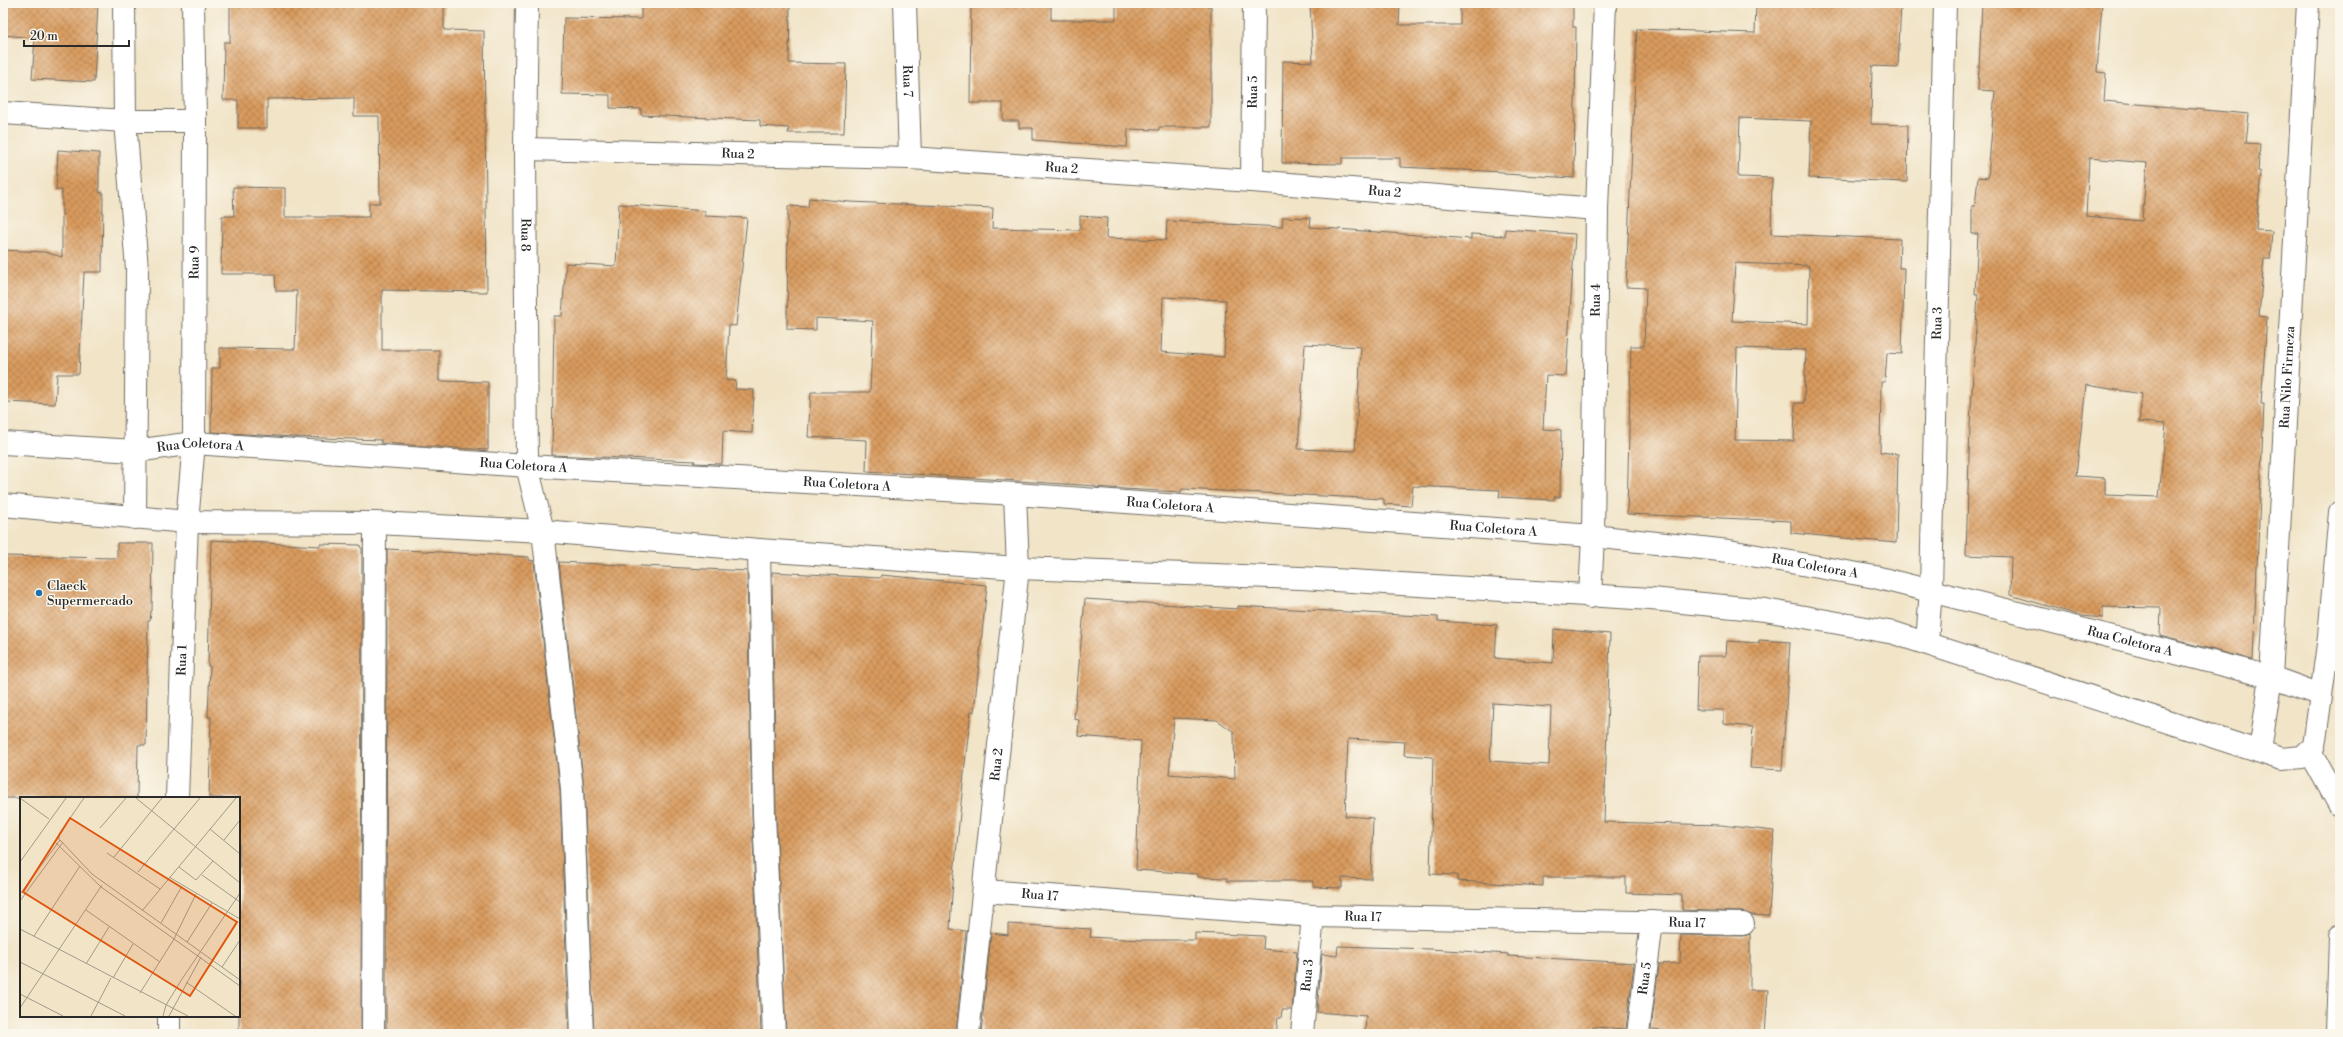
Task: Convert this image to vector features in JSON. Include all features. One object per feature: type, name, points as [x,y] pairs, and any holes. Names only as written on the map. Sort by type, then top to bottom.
[{"type":"street","points":[[124,3],[125,121],[137,269],[134,451],[135,518]]},
{"type":"street","name":"Rua 9","points":[[187,522],[194,443],[195,121],[193,3]]},
{"type":"street","name":"Rua 8","points":[[527,3],[527,466],[543,531],[572,789],[582,1034]]},
{"type":"street","name":"Rua 7","points":[[905,3],[910,158]]},
{"type":"street","name":"Rua 5","points":[[1252,181],[1254,3]]},
{"type":"street","name":"Rua 4","points":[[1590,597],[1593,536],[1597,209],[1605,3]]},
{"type":"street","name":"Rua 3","points":[[1927,643],[1930,590],[1945,3]]},
{"type":"street","name":"Rua Nilo Firmeza","points":[[2260,751],[2271,677],[2308,3]]},
{"type":"street","points":[[3,113],[125,121],[195,121]]},
{"type":"street","name":"Rua 2","points":[[526,150],[910,158],[1252,181],[1597,209]]},
{"type":"street","name":"Rua Coletora A","points":[[3,443],[134,451],[194,443],[527,466],[1015,494],[1593,536],[1729,551],[1875,577],[2271,677],[2321,695]]},
{"type":"street","name":"Rua 2","points":[[968,1034],[985,891],[1018,568],[1015,494]]},
{"type":"street","points":[[3,506],[187,522],[375,523],[543,531],[759,550],[1018,568],[1301,578],[1590,597],[1651,599],[1765,610],[1894,632],[2282,758],[2306,754],[2314,746],[2329,637],[2340,512]]},
{"type":"street","name":"Rua 1","points":[[177,797],[187,522]]},
{"type":"street","points":[[373,1034],[375,523]]},
{"type":"street","points":[[759,550],[764,816],[774,1034]]},
{"type":"street","points":[[2306,754],[2340,806]]},
{"type":"street","name":"Rua 17","points":[[985,891],[1313,916],[1743,924]]},
{"type":"street","name":"Rua 3","points":[[1302,1034],[1313,916]]},
{"type":"street","name":"Rua 5","points":[[1638,1034],[1652,922]]},
{"type":"street","points":[[2337,1034],[2340,936]]},
{"type":"street","points":[[169,1017],[169,1034]]},
{"type":"building","points":[[3,3],[98,3],[94,82],[32,79],[35,38],[3,35]]},
{"type":"building","points":[[230,3],[444,3],[444,30],[484,31],[487,292],[382,290],[382,350],[439,350],[439,381],[488,382],[488,450],[381,443],[381,440],[211,432],[212,368],[220,368],[220,348],[295,349],[297,291],[276,291],[275,274],[221,274],[222,216],[234,216],[233,187],[285,188],[285,217],[369,217],[369,203],[380,203],[379,116],[354,116],[354,98],[267,99],[267,128],[238,128],[238,100],[223,100],[224,42],[230,42]]},
{"type":"building","points":[[671,3],[790,3],[789,63],[846,64],[844,133],[788,133],[789,128],[760,126],[760,120],[641,115],[641,109],[610,108],[610,95],[562,94],[564,18],[641,19],[641,6],[671,6]]},
{"type":"building","points":[[971,3],[1051,3],[1051,20],[1116,20],[1116,3],[1206,3],[1206,6],[1211,6],[1211,127],[1159,127],[1159,130],[1128,129],[1127,147],[1033,140],[1033,128],[1019,128],[1019,121],[1003,121],[1003,103],[970,103]]},
{"type":"building","points":[[1310,3],[1400,3],[1399,25],[1460,25],[1460,3],[1573,3],[1573,27],[1576,27],[1574,178],[1504,174],[1504,172],[1400,167],[1400,158],[1342,158],[1342,164],[1282,163],[1283,61],[1313,62]]},
{"type":"building","points":[[1776,3],[1901,3],[1898,67],[1872,66],[1871,124],[1908,125],[1907,182],[1809,178],[1811,121],[1740,118],[1738,177],[1772,178],[1771,234],[1900,239],[1899,268],[1904,268],[1902,354],[1887,353],[1885,382],[1881,382],[1880,452],[1898,454],[1896,543],[1791,533],[1791,521],[1627,514],[1631,346],[1644,346],[1646,288],[1626,287],[1637,29],[1755,33],[1756,4],[1776,5]],"holes":[[[1735,263],[1809,266],[1808,324],[1732,321]],[[1737,348],[1806,350],[1804,403],[1795,403],[1794,441],[1735,440]]]},
{"type":"building","points":[[1982,3],[2102,3],[2097,72],[2106,73],[2104,101],[2249,114],[2246,143],[2260,144],[2258,171],[2261,172],[2256,230],[2272,231],[2270,259],[2264,259],[2259,316],[2267,317],[2261,404],[2264,404],[2253,660],[2160,636],[2161,608],[2103,607],[2103,618],[2082,616],[2010,595],[2011,557],[1966,555],[1970,424],[1978,294],[1975,294],[1978,234],[1972,234],[1972,206],[1975,206],[1978,177],[1988,178],[1995,91],[1978,90]],"holes":[[[2089,158],[2147,163],[2142,221],[2086,216]],[[2086,385],[2142,394],[2139,422],[2166,424],[2159,497],[2105,495],[2105,478],[2076,476]]]},
{"type":"building","points":[[58,150],[99,153],[99,192],[103,193],[102,272],[84,272],[79,374],[57,374],[55,404],[3,402],[3,250],[44,252],[62,257],[62,190],[56,190]]},
{"type":"building","points":[[809,198],[850,202],[993,208],[992,228],[1080,230],[1080,216],[1107,218],[1106,238],[1166,240],[1167,221],[1282,227],[1283,217],[1311,218],[1310,227],[1471,239],[1471,234],[1505,236],[1505,229],[1575,234],[1566,376],[1546,375],[1543,429],[1561,430],[1560,497],[1554,497],[1554,500],[1499,497],[1500,490],[1413,486],[1411,506],[1384,504],[1384,499],[1182,489],[1181,492],[1124,489],[866,471],[867,440],[808,437],[811,392],[870,392],[873,321],[816,318],[816,330],[787,329],[788,206],[808,207]],"holes":[[[1163,297],[1226,300],[1224,357],[1161,352]],[[1305,344],[1361,347],[1355,451],[1298,449]]]},
{"type":"building","points":[[619,204],[705,211],[705,216],[747,218],[736,326],[729,325],[726,380],[736,381],[735,389],[754,390],[752,433],[723,431],[722,464],[694,463],[695,461],[552,455],[554,316],[562,316],[566,263],[616,266]]},
{"type":"building","points":[[211,540],[320,546],[320,544],[360,545],[362,548],[361,1034],[239,1034],[240,797],[209,797],[211,717],[208,717],[210,666],[208,666]]},
{"type":"building","points":[[117,543],[153,543],[152,611],[150,621],[148,621],[146,745],[138,745],[137,797],[3,798],[3,556],[117,558]]},
{"type":"building","points":[[387,549],[529,557],[529,560],[534,561],[560,790],[569,1034],[386,1034]]},
{"type":"building","points":[[559,562],[747,571],[752,815],[761,1034],[594,1034],[584,788]]},
{"type":"building","points":[[772,572],[880,578],[881,575],[987,585],[974,712],[971,711],[965,763],[952,894],[950,929],[966,931],[956,1034],[786,1034],[776,815]]},
{"type":"building","points":[[1085,599],[1238,609],[1238,606],[1438,617],[1438,621],[1497,625],[1495,658],[1553,663],[1554,629],[1610,634],[1604,822],[1721,825],[1774,831],[1769,916],[1751,915],[1743,912],[1682,910],[1682,895],[1626,893],[1626,877],[1543,877],[1543,886],[1457,881],[1457,875],[1430,874],[1433,757],[1404,755],[1405,742],[1348,739],[1345,816],[1373,818],[1371,879],[1342,878],[1342,888],[1313,887],[1313,881],[1227,881],[1227,878],[1198,877],[1198,874],[1136,870],[1141,741],[1078,736],[1079,720],[1074,719]],"holes":[[[1493,703],[1551,707],[1549,765],[1490,761]],[[1174,718],[1217,720],[1234,732],[1235,779],[1169,774]]]},
{"type":"building","points":[[1759,640],[1790,642],[1782,770],[1750,768],[1753,727],[1724,724],[1724,710],[1696,710],[1698,656],[1726,656],[1727,641],[1759,643]]},
{"type":"building","points":[[1008,924],[1091,929],[1090,937],[1141,940],[1195,940],[1195,933],[1264,936],[1263,949],[1297,952],[1292,1010],[1282,1010],[1281,1018],[1278,1018],[1276,1034],[981,1034],[991,933],[1008,935]]},
{"type":"building","points":[[1750,934],[1750,990],[1768,990],[1765,1034],[1665,1034],[1665,1031],[1651,1030],[1659,964],[1680,963],[1681,935],[1743,936]]},
{"type":"building","points":[[1338,946],[1430,949],[1508,954],[1508,956],[1634,963],[1626,1029],[1593,1027],[1593,1034],[1365,1034],[1366,1016],[1317,1012],[1322,954],[1337,956]]},
{"type":"place","name":"Claeck Supermercado","points":[[39,593]]}]
